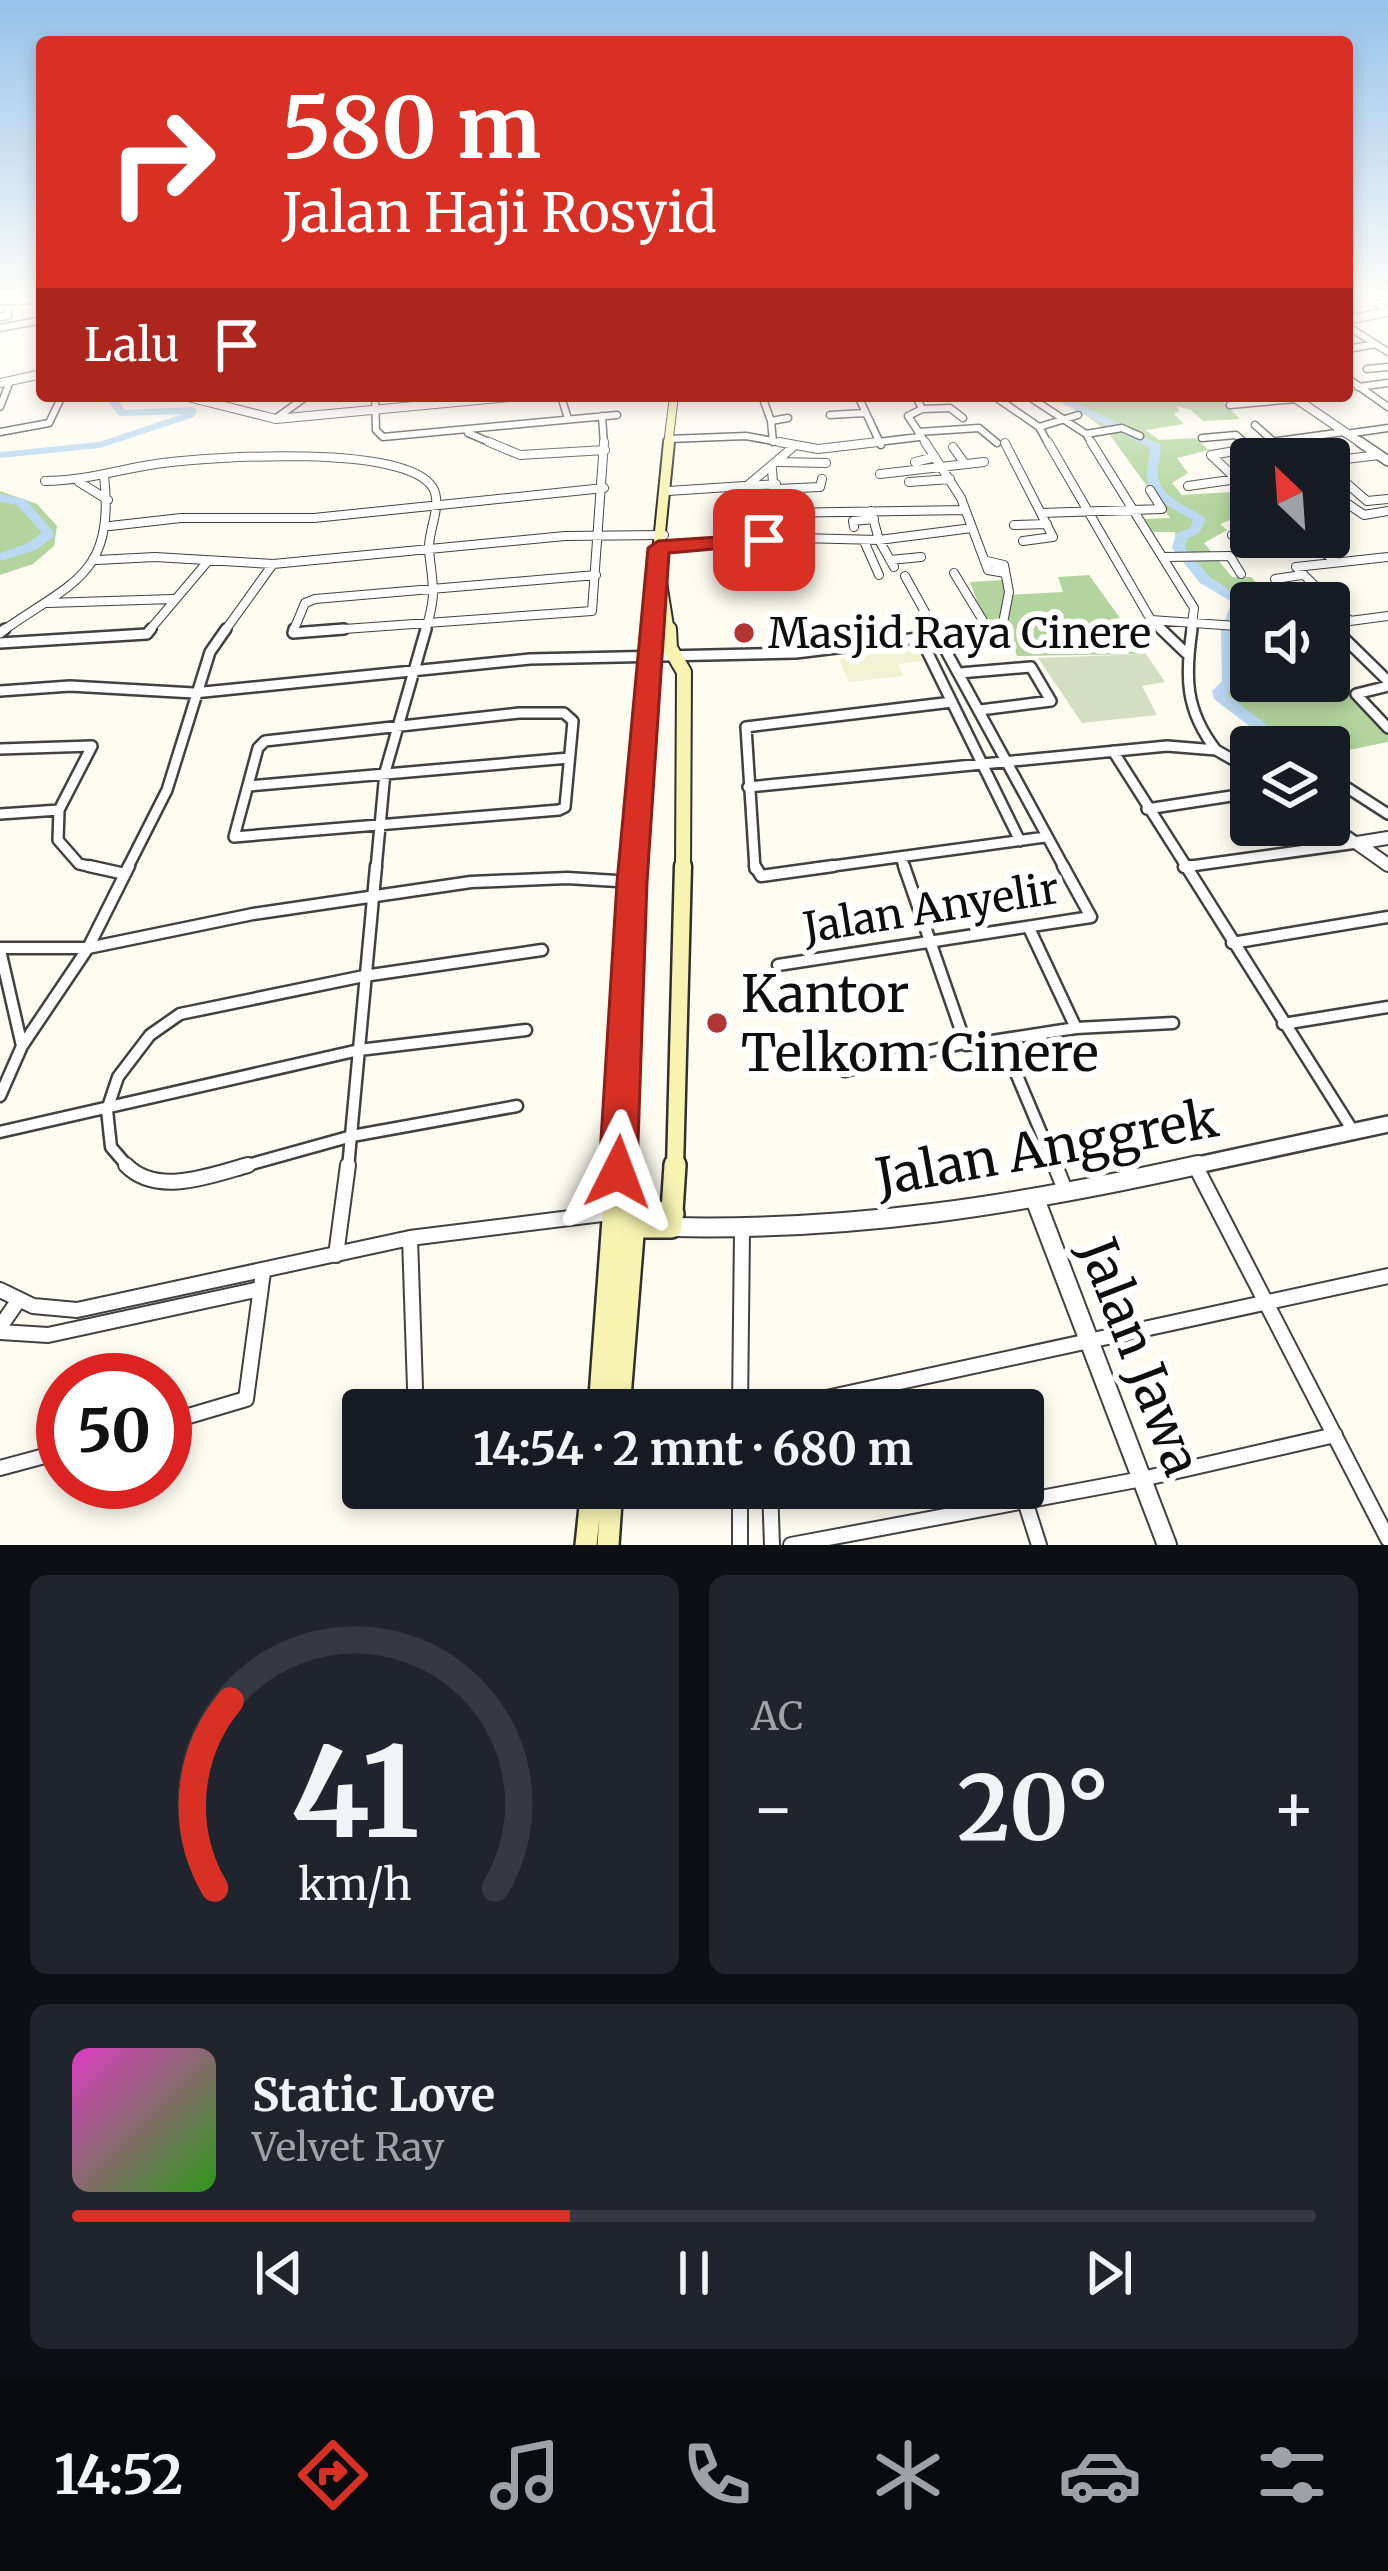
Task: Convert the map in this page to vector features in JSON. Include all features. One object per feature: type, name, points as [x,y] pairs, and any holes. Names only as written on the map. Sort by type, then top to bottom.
[{"type":"main road","points":[[619,1389],[624,1062],[675,402]]},
{"type":"main road","points":[[671,439],[660,591],[668,602],[670,648],[684,672],[682,946],[672,1221]]},
{"type":"main road","points":[[602,1389],[623,1217]]},
{"type":"main road","name":"Jalan Anggrek","points":[[623,1217],[672,1221]]},
{"type":"main road","points":[[586,1545],[590,1509]]},
{"type":"main road","points":[[608,1545],[611,1509]]},
{"type":"street","points":[[1367,369],[1387,367]]},
{"type":"street","points":[[0,407],[5,382],[36,375]]},
{"type":"street","points":[[1358,387],[1388,383]]},
{"type":"street","points":[[1353,385],[1388,407]]},
{"type":"street","points":[[0,432],[45,425],[54,419],[60,402]]},
{"type":"street","points":[[221,402],[273,416],[457,402]]},
{"type":"street","points":[[273,416],[297,402]]},
{"type":"street","points":[[375,402],[376,430],[383,437],[617,415]]},
{"type":"street","points":[[374,410],[440,402]]},
{"type":"street","points":[[563,402],[568,419]]},
{"type":"street","points":[[764,402],[773,442]]},
{"type":"street","points":[[860,402],[881,445]]},
{"type":"street","points":[[919,402],[922,409]]},
{"type":"street","points":[[1003,402],[1039,427],[1150,620],[1186,653]]},
{"type":"street","points":[[1037,402],[1086,434],[1194,608],[1186,653],[1194,746]]},
{"type":"street","points":[[1230,405],[1258,402]]},
{"type":"street","points":[[1301,402],[1383,458]]},
{"type":"street","points":[[0,691],[70,686],[194,693],[530,658],[796,653],[1002,628],[1009,592],[1005,573],[990,573],[950,478],[908,416],[946,407],[963,418]]},
{"type":"street","points":[[830,415],[865,413]]},
{"type":"street","points":[[1039,427],[1078,415]]},
{"type":"street","points":[[596,575],[315,599],[305,603],[293,629],[296,634],[592,610],[596,575],[597,534],[608,467],[602,416]]},
{"type":"street","points":[[771,421],[788,418]]},
{"type":"street","points":[[1255,425],[1270,438]]},
{"type":"street","points":[[671,439],[746,436],[793,448],[843,449],[979,428],[1001,443],[1047,524],[1051,539],[1023,541]]},
{"type":"street","points":[[1086,434],[1122,428],[1140,436]]},
{"type":"street","points":[[1308,438],[1376,430],[1388,433]]},
{"type":"street","points":[[463,431],[520,455],[605,450]]},
{"type":"street","points":[[1274,432],[1281,438]]},
{"type":"street","points":[[838,436],[843,449]]},
{"type":"street","points":[[1202,438],[1239,438]]},
{"type":"street","points":[[868,447],[874,456]]},
{"type":"street","points":[[953,447],[965,464]]},
{"type":"street","points":[[748,484],[793,448]]},
{"type":"street","points":[[1228,470],[1211,454],[1230,452]]},
{"type":"street","points":[[915,462],[935,457]]},
{"type":"street","points":[[1350,462],[1383,458]]},
{"type":"street","points":[[45,481],[80,482],[157,463],[211,459],[384,463],[419,473],[432,485],[435,506],[429,550],[436,587],[395,725],[377,824],[352,1136],[336,1255]]},
{"type":"street","points":[[880,474],[984,462]]},
{"type":"street","points":[[775,466],[826,463]]},
{"type":"street","points":[[775,466],[777,539]]},
{"type":"street","points":[[0,630],[49,603],[97,560],[110,526],[104,475]]},
{"type":"street","points":[[909,482],[950,478]]},
{"type":"street","points":[[668,491],[748,484],[820,487],[822,479]]},
{"type":"street","points":[[1188,486],[1230,479]]},
{"type":"street","points":[[80,482],[107,500]]},
{"type":"street","points":[[1350,485],[1367,501],[1388,500]]},
{"type":"street","points":[[110,526],[182,518],[314,518],[498,495],[604,488]]},
{"type":"street","points":[[1041,513],[1162,508],[1150,490]]},
{"type":"street","points":[[1350,506],[1364,515],[1388,511]]},
{"type":"street","points":[[777,513],[965,510]]},
{"type":"street","points":[[854,527],[854,520],[873,515]]},
{"type":"street","points":[[873,515],[879,541],[892,564],[921,557]]},
{"type":"street","points":[[732,519],[739,544]]},
{"type":"street","points":[[798,521],[799,538]]},
{"type":"street","points":[[1014,525],[1047,524]]},
{"type":"street","points":[[97,560],[273,564],[597,534],[739,544],[799,538],[879,541],[925,530],[972,528]]},
{"type":"street","points":[[764,540],[773,577]]},
{"type":"street","points":[[864,541],[879,575]]},
{"type":"street","points":[[1165,557],[1229,556],[1241,574]]},
{"type":"street","points":[[1331,558],[1336,562]]},
{"type":"street","points":[[1309,582],[1298,564],[1386,559]]},
{"type":"street","points":[[0,643],[147,634],[208,561]]},
{"type":"street","points":[[0,1096],[22,1046],[88,948],[125,874],[176,766],[194,693],[210,652],[273,564]]},
{"type":"street","points":[[954,573],[988,629]]},
{"type":"street","points":[[1277,582],[1302,575]]},
{"type":"street","points":[[905,576],[1045,837],[761,876],[755,871],[746,727],[952,702]]},
{"type":"street","points":[[49,603],[173,599]]},
{"type":"street","points":[[1350,620],[1388,616]]},
{"type":"street","points":[[1150,620],[1230,624]]},
{"type":"street","points":[[921,639],[1020,841]]},
{"type":"street","points":[[1350,644],[1388,683],[1356,694],[1388,728]]},
{"type":"street","points":[[960,673],[1030,667],[1049,703],[980,710]]},
{"type":"street","points":[[564,713],[573,721],[569,758],[565,807],[559,810],[239,840],[234,833],[258,748],[271,738],[564,713]]},
{"type":"street","points":[[1191,721],[1216,750]]},
{"type":"street","points":[[0,749],[92,746],[58,810],[58,841],[69,858],[89,868],[125,874]]},
{"type":"street","points":[[748,787],[1113,751],[1194,746],[1230,757]]},
{"type":"street","points":[[1113,751],[1353,1131]]},
{"type":"street","points":[[249,786],[569,758]]},
{"type":"street","points":[[1350,790],[1388,814]]},
{"type":"street","points":[[1147,809],[1230,796]]},
{"type":"street","points":[[0,814],[58,810]]},
{"type":"street","name":"Jalan Anyelir","points":[[778,964],[930,944],[1091,914],[1045,837]]},
{"type":"street","points":[[1350,838],[1388,865]]},
{"type":"street","points":[[1184,867],[1388,838]]},
{"type":"street","points":[[901,857],[964,1043]]},
{"type":"street","points":[[22,1046],[0,949],[88,948],[253,914],[519,879],[636,882]]},
{"type":"street","points":[[1232,944],[1388,917]]},
{"type":"street","points":[[1029,928],[1076,1028]]},
{"type":"street","points":[[517,1106],[352,1136],[192,1181],[152,1180],[120,1161],[111,1147],[106,1110],[118,1077],[150,1036],[180,1014],[364,976],[542,950]]},
{"type":"street","points":[[1283,1024],[1388,1007]]},
{"type":"street","points":[[845,1071],[964,1043],[1076,1028],[1173,1023]]},
{"type":"street","points":[[0,1132],[359,1050],[526,1030]]},
{"type":"street","points":[[1002,1040],[1066,1193]]},
{"type":"street","name":"Jalan Anggrek","points":[[672,1221],[742,1229],[898,1221],[1066,1193],[1388,1124]]},
{"type":"street","points":[[1196,1167],[1388,1539]]},
{"type":"street","name":"Jalan Jawa","points":[[1035,1199],[1167,1545]]},
{"type":"street","points":[[0,1290],[45,1309],[76,1310],[410,1238],[623,1217]]},
{"type":"street","points":[[740,1389],[742,1229]]},
{"type":"street","points":[[410,1238],[415,1388]]},
{"type":"street","points":[[192,1415],[246,1399],[262,1272]]},
{"type":"street","points":[[869,1389],[1388,1276]]},
{"type":"street","points":[[18,1301],[0,1330],[48,1335],[260,1289]]},
{"type":"street","points":[[1044,1497],[1335,1436]]},
{"type":"street","points":[[0,1468],[36,1458]]},
{"type":"street","points":[[740,1509],[740,1545]]},
{"type":"street","points":[[771,1509],[772,1545]]},
{"type":"street","points":[[791,1545],[982,1509]]},
{"type":"street","points":[[1028,1509],[1039,1545]]},
{"type":"green space","points":[[1069,402],[1223,402],[1240,419],[1203,421],[1191,410],[1176,406],[1180,411],[1174,414],[1184,424],[1146,430],[1159,440],[1195,438],[1209,450],[1177,458],[1188,473],[1172,483],[1182,495],[1230,492],[1230,520],[1220,524],[1227,530],[1204,543],[1232,577],[1251,577],[1256,582],[1230,582],[1230,596],[1189,561],[1175,532],[1153,532],[1145,519],[1170,518],[1107,431],[1087,416],[1095,413]]},
{"type":"green space","points":[[0,491],[37,504],[57,526],[54,546],[33,564],[0,575]]},
{"type":"green space","points":[[1089,575],[1146,654],[1017,656],[1007,624],[986,624],[970,582],[1003,580],[1009,595],[1063,592],[1058,577]]},
{"type":"green space","points":[[917,649],[923,661],[898,664],[903,676],[849,682],[839,659]]},
{"type":"green space","points":[[1146,654],[1165,682],[1142,686],[1157,715],[1082,723],[1038,658]]},
{"type":"green space","points":[[1230,682],[1230,702],[1350,702],[1350,696],[1388,732],[1388,742],[1350,750],[1350,726],[1263,726],[1219,695]]},
{"type":"waterway","points":[[0,455],[100,445],[190,415],[192,410],[122,413],[114,402]]},
{"type":"waterway","points":[[1065,402],[1116,426]]},
{"type":"waterway","points":[[1123,430],[1156,446],[1152,475],[1158,492],[1200,519],[1195,530],[1181,537],[1178,548],[1205,580],[1239,601],[1228,630],[1230,683],[1220,691],[1222,699],[1259,726]]},
{"type":"waterway","points":[[0,498],[21,502],[49,534],[31,547],[0,557]]},
{"type":"place","name":"Masjid Raya Cinere","points":[[744,633]]},
{"type":"place","name":"Kantor Telkom Cinere","points":[[717,1023]]},
{"type":"route","points":[[618,1172],[632,882],[658,548],[764,540]]}]
